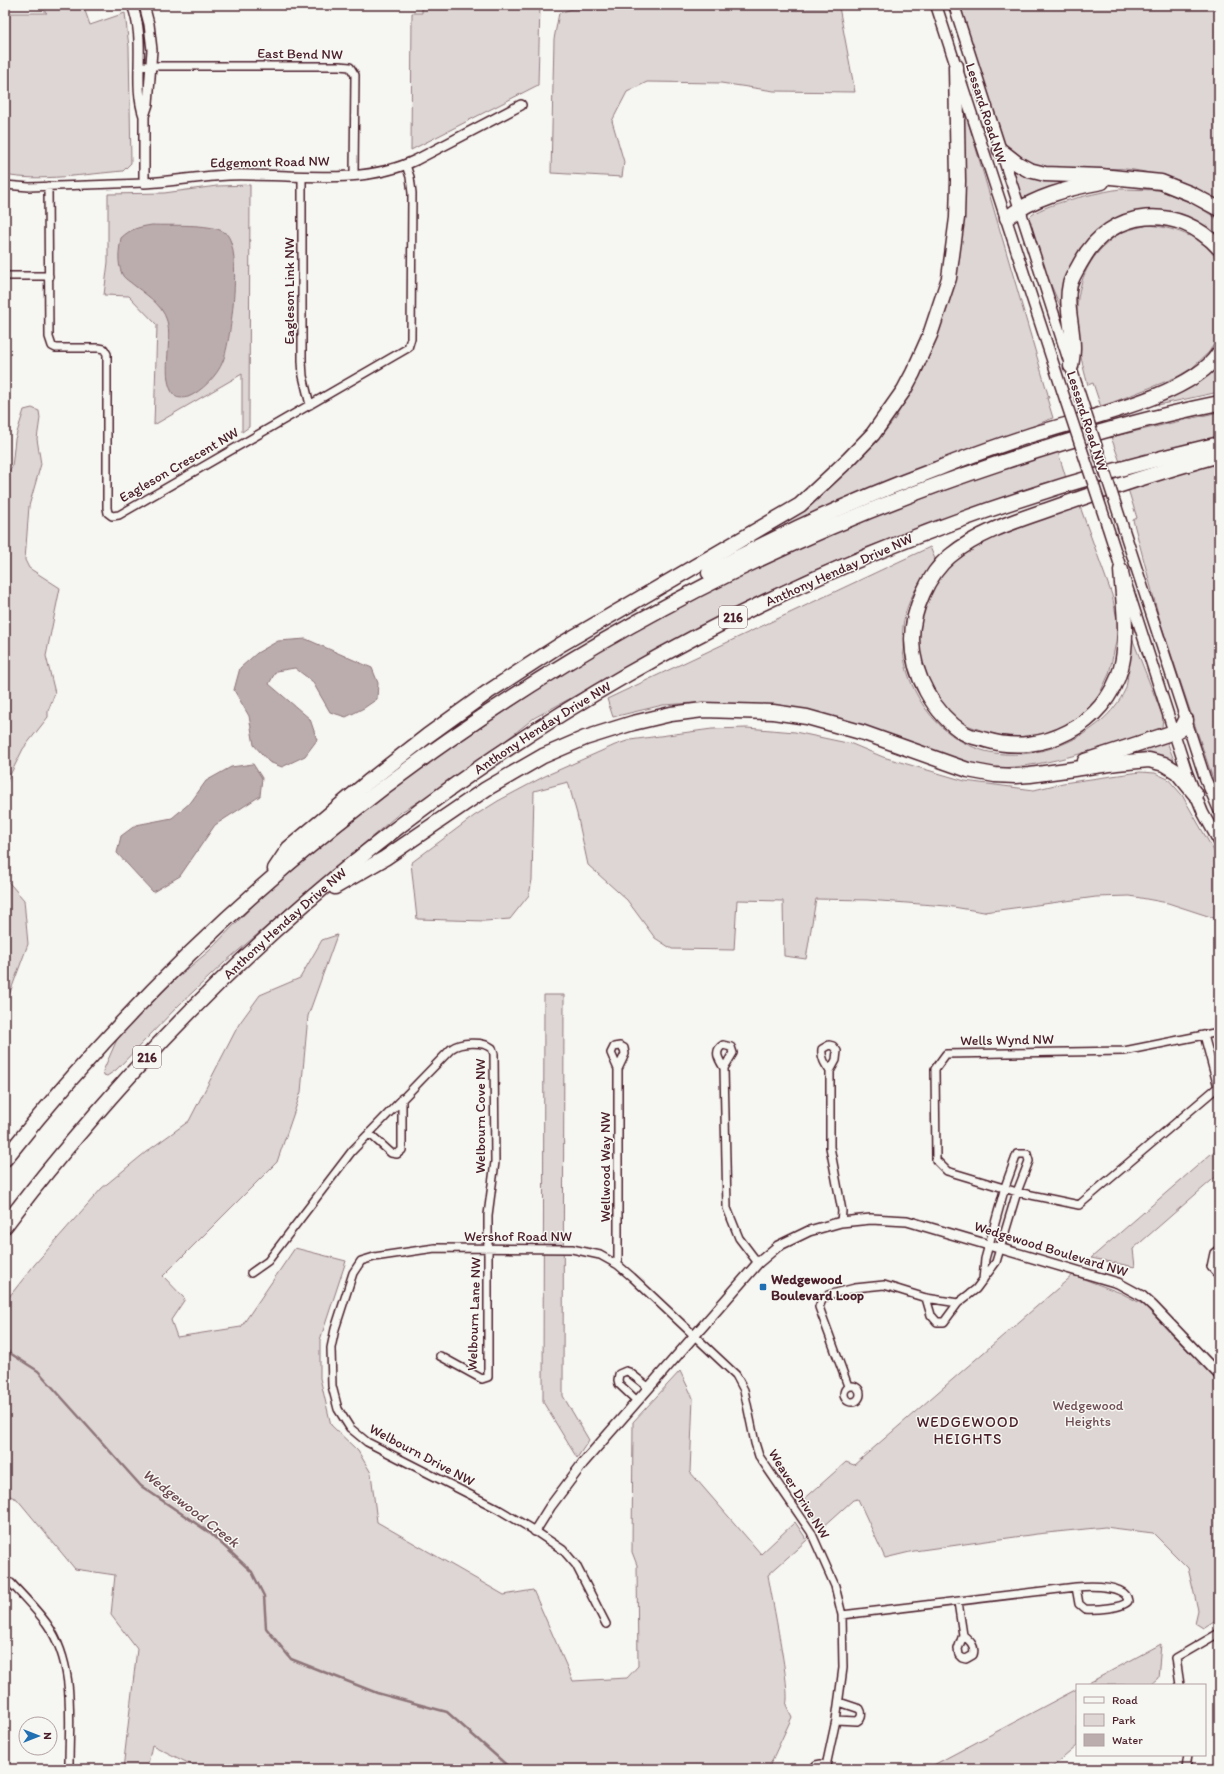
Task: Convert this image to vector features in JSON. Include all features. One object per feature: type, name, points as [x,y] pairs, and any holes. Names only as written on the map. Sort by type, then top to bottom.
[{"type":"highway","points":[[264,885],[289,848],[368,782],[427,736],[488,692],[560,645],[800,505],[873,434],[904,390],[913,373],[930,335],[949,278],[956,226],[958,181],[956,66]]},
{"type":"highway","points":[[1000,150],[1018,164],[1029,170],[1045,174],[1161,182],[1173,186],[1219,209]]},
{"type":"highway","points":[[1006,218],[1019,208],[1031,202],[1071,189],[1114,180],[1132,179]]},
{"type":"highway","points":[[1071,366],[1073,348],[1068,300],[1071,282],[1088,249],[1105,232],[1117,224],[1130,220],[1149,216],[1160,217],[1173,219],[1194,228],[1212,240],[1219,248]]},
{"type":"highway","points":[[634,623],[687,586],[765,543],[854,502],[937,469],[1025,437],[1146,400],[1181,385],[1198,375],[1219,353]]},
{"type":"highway","points":[[5,1159],[90,1058],[141,1003],[264,885],[353,811],[461,731],[525,689],[634,623],[701,587],[829,527],[952,479],[1085,436],[1219,403]]},
{"type":"highway","name":"Anthony Henday Drive NW","points":[[5,1226],[67,1147],[170,1032],[240,963],[305,904],[381,841],[508,748],[634,670],[709,629],[809,581],[866,556],[974,514],[1049,490],[1219,444]]},
{"type":"highway","points":[[1121,570],[1125,630],[1121,668],[1114,688],[1101,707],[1084,722],[1068,733],[1052,740],[1016,745],[998,744],[966,734],[941,713],[920,678],[912,639],[918,604],[925,588],[933,575],[949,557],[967,543],[990,531],[1101,490],[1219,455]]},
{"type":"highway","points":[[305,904],[385,858],[486,790],[543,756],[585,738],[632,723],[671,714],[703,710],[773,712],[807,717],[840,725],[968,770],[1015,776],[1149,760],[1164,764],[1178,772],[1196,795]]},
{"type":"highway","points":[[1048,772],[1174,732],[1182,728],[1186,720]]},
{"type":"main road","name":"Lessard Road NW","points":[[936,5],[1174,732],[1196,795],[1210,827],[1219,842]]},
{"type":"main road","name":"Lessard Road NW","points":[[954,5],[1205,778],[1219,810]]},
{"type":"street","points":[[132,5],[138,26],[140,104],[144,116],[144,183]]},
{"type":"street","points":[[144,5],[151,38],[151,66],[148,104],[144,116]]},
{"type":"street","name":"East Bend NW","points":[[140,66],[350,67],[355,76],[354,175]]},
{"type":"street","name":"Edgemont Road NW","points":[[5,185],[24,187],[144,183],[230,175],[302,176],[376,173],[406,165],[521,105]]},
{"type":"street","name":"Eagleson Crescent NW","points":[[48,186],[49,337],[52,346],[56,348],[99,348],[104,350],[107,354],[107,508],[108,513],[112,516],[119,515],[408,348],[410,344],[412,193],[410,177],[406,165]]},
{"type":"street","name":"Eagleson Link NW","points":[[302,176],[302,361],[303,376],[310,405]]},
{"type":"street","points":[[5,276],[48,276]]},
{"type":"street","name":"Wells Wynd NW","points":[[1204,1035],[1218,1087],[1079,1206],[1017,1192],[1005,1187],[947,1171],[936,1160],[935,1069],[946,1054],[1124,1051],[1204,1035],[1219,1032]]},
{"type":"street","name":"Welbourn Cove NW","points":[[251,1273],[268,1261],[352,1151],[402,1098],[457,1045],[483,1045],[492,1048],[494,1054],[495,1162],[489,1208],[488,1248]]},
{"type":"street","points":[[724,1068],[727,1208],[739,1238],[758,1263]]},
{"type":"street","name":"Wellwood Way NW","points":[[618,1069],[618,1266]]},
{"type":"street","points":[[830,1072],[830,1147],[842,1211],[841,1222]]},
{"type":"street","points":[[369,1133],[391,1154],[397,1154],[402,1150],[402,1098]]},
{"type":"street","points":[[926,1298],[931,1315],[937,1322],[944,1322],[958,1303],[976,1289],[983,1280],[996,1262],[1017,1192],[1029,1161],[1027,1154],[1017,1154],[1005,1187],[985,1258],[983,1280]]},
{"type":"street","name":"Wedgewood Boulevard NW","points":[[535,1531],[550,1507],[580,1468],[648,1387],[758,1263],[778,1246],[809,1231],[841,1222],[871,1219],[907,1221],[1001,1249],[1083,1271],[1131,1289],[1142,1296],[1165,1317],[1219,1375]]},
{"type":"street","name":"Welbourn Lane NW","points":[[440,1356],[482,1379],[488,1376],[488,1248]]},
{"type":"street","name":"Wershof Road NW","points":[[361,1261],[374,1256],[426,1249],[579,1249],[600,1255],[632,1276],[694,1336]]},
{"type":"street","points":[[1219,1249],[1214,1253],[1211,1267],[1219,1276]]},
{"type":"street","name":"Welbourn Drive NW","points":[[361,1261],[353,1272],[337,1322],[331,1348],[333,1394],[342,1416],[356,1434],[367,1442],[498,1509],[563,1550],[572,1560],[606,1624]]},
{"type":"street","points":[[848,1386],[819,1306],[822,1300],[828,1295],[855,1288],[884,1285],[926,1298],[958,1303]]},
{"type":"street","name":"Weaver Drive NW","points":[[694,1336],[736,1375],[744,1390],[759,1456],[811,1532],[835,1586],[842,1615],[843,1668],[839,1702],[827,1768]]},
{"type":"street","points":[[637,1401],[619,1384],[619,1374],[626,1371],[629,1372],[648,1387]]},
{"type":"street","points":[[11,1583],[48,1625],[64,1658],[69,1689],[69,1766],[71,1769]]},
{"type":"street","points":[[842,1615],[1076,1587],[1099,1586],[1114,1589],[1126,1596],[1128,1601],[1126,1604],[1119,1606],[1085,1609],[1079,1604],[1076,1587]]},
{"type":"street","points":[[958,1602],[963,1635]]},
{"type":"street","points":[[1180,1684],[1176,1658],[1219,1633]]},
{"type":"street","points":[[836,1720],[857,1722],[862,1714],[860,1709],[857,1707],[839,1702]]},
{"type":"street","points":[[1186,1769],[1188,1756]]},
{"type":"street","points":[[813,1769],[819,1764],[827,1768]]},
{"type":"green space","points":[[37,5],[83,5],[90,25],[125,13],[129,47],[131,163],[123,171],[48,178],[5,175],[5,13],[47,13]]},
{"type":"green space","points":[[422,5],[540,5],[538,85],[411,150],[412,13],[422,13]]},
{"type":"green space","points":[[958,5],[1219,5],[1219,202],[1189,186],[1168,178],[1145,172],[1110,169],[1051,173],[1036,170],[1018,157],[1003,141]]},
{"type":"green space","points":[[839,7],[855,92],[774,91],[721,83],[647,82],[627,92],[612,121],[624,162],[622,177],[551,173],[554,39],[559,13],[572,9]]},
{"type":"green space","points":[[963,104],[1049,398],[1047,398],[1053,418],[788,525],[784,524],[874,445],[895,419],[933,345],[951,295],[959,250]]},
{"type":"green space","points":[[1012,167],[1070,182],[1024,198],[1022,197]]},
{"type":"green space","points":[[250,185],[249,427],[242,432],[242,374],[154,425],[157,325],[129,296],[104,295],[108,262],[108,194],[164,193],[217,186]]},
{"type":"green space","points":[[1120,189],[1159,190],[1194,204],[1219,220],[1219,240],[1205,228],[1190,219],[1169,214],[1088,241],[1074,260],[1065,286],[1061,308],[1045,271],[1029,218],[1035,213],[1057,203]]},
{"type":"green space","points":[[1149,225],[1159,226],[1190,236],[1199,241],[1214,256],[1219,265],[1219,336],[1209,352],[1192,368],[1177,377],[1101,407],[1093,383],[1088,385],[1083,368],[1077,331],[1079,295],[1083,277],[1091,261],[1103,247],[1120,233]]},
{"type":"green space","points":[[1219,363],[1219,392],[1158,405],[1158,401],[1191,385]]},
{"type":"green space","points":[[32,408],[39,411],[40,418],[37,439],[41,464],[29,506],[25,560],[29,568],[60,588],[46,656],[55,693],[48,711],[48,717],[23,749],[5,785],[5,476],[12,467],[15,439],[24,410]]},
{"type":"green space","points":[[1219,412],[1219,438],[1120,462],[1111,437]]},
{"type":"green space","points":[[1058,452],[1066,478],[1037,485],[960,512],[866,548],[804,575],[763,594],[534,718],[457,779],[401,812],[225,962],[180,1004],[116,1070],[107,1076],[104,1075],[103,1071],[119,1035],[179,976],[209,951],[264,894],[372,805],[444,752],[593,653],[709,591],[839,530],[1001,469]]},
{"type":"green space","points":[[1219,463],[1219,797],[1160,621],[1133,520],[1137,518],[1128,489]]},
{"type":"green space","points":[[1078,501],[1112,595],[1118,624],[1116,642],[1109,674],[1101,691],[1096,700],[1080,717],[1067,725],[1042,735],[1015,737],[1003,736],[989,733],[964,724],[951,716],[930,689],[918,652],[922,606],[940,570],[983,540]]},
{"type":"green space","points":[[930,547],[935,559],[914,593],[907,608],[902,637],[904,658],[910,679],[919,699],[932,716],[947,731],[965,743],[985,751],[1004,754],[1025,754],[1045,750],[1066,743],[1101,721],[1115,707],[1126,686],[1129,638],[1132,638],[1163,717],[1162,727],[1159,730],[1098,749],[1056,760],[1015,767],[989,768],[746,704],[694,703],[663,705],[613,717],[607,699]]},
{"type":"green space","points":[[747,728],[795,732],[852,744],[883,757],[965,781],[1034,790],[1063,783],[1140,772],[1155,773],[1168,779],[1182,795],[1219,860],[1219,923],[1214,918],[1168,903],[1130,896],[1096,897],[984,912],[947,906],[867,900],[816,899],[806,959],[784,956],[783,901],[737,900],[734,950],[672,949],[655,938],[627,900],[588,865],[577,814],[568,782],[534,791],[532,880],[529,895],[510,919],[485,921],[417,919],[411,863],[474,816],[498,801],[545,776],[615,745],[630,740],[712,729]]},
{"type":"green space","points":[[1166,739],[1175,763],[1165,757],[1149,754],[1132,754],[1132,752]]},
{"type":"green space","points":[[5,878],[24,900],[28,944],[5,1006]]},
{"type":"green space","points":[[337,935],[308,1016],[301,1092],[277,1162],[163,1276],[185,1299],[171,1320],[177,1337],[241,1327],[295,1248],[346,1261],[320,1340],[320,1378],[331,1425],[358,1451],[371,1473],[377,1522],[504,1595],[533,1590],[573,1681],[627,1678],[638,1666],[637,1565],[632,1552],[633,1422],[680,1371],[693,1398],[690,1472],[761,1554],[795,1522],[807,1540],[768,1575],[784,1664],[787,1697],[786,1705],[792,1717],[768,1769],[200,1769],[152,1745],[147,1769],[123,1769],[137,1649],[111,1615],[115,1575],[75,1569],[17,1499],[5,1494],[5,1302],[35,1264],[102,1188],[146,1152],[189,1121],[239,1024],[260,995],[300,978],[322,940]]},
{"type":"green space","points":[[544,995],[564,995],[563,1396],[589,1440],[577,1458],[543,1402]]},
{"type":"green space","points":[[1219,1147],[1219,1174],[1133,1249],[1135,1267],[1091,1258]]},
{"type":"green space","name":"Wedgewood Heights","points":[[1073,1275],[1121,1293],[1144,1305],[1172,1335],[1219,1380],[1219,1618],[1203,1628],[1195,1623],[1198,1610],[1188,1568],[1153,1533],[1105,1527],[1037,1534],[914,1551],[885,1558],[858,1499],[853,1500],[822,1528],[801,1502],[846,1462],[854,1465]]},
{"type":"green space","points":[[1161,1644],[1158,1678],[1151,1684],[1087,1684]]},
{"type":"green space","points":[[1076,1690],[1076,1747],[1050,1769],[926,1769]]},
{"type":"water","points":[[152,225],[199,226],[217,229],[224,232],[230,240],[233,254],[235,272],[234,293],[229,334],[223,361],[217,372],[198,391],[193,395],[181,398],[174,395],[170,388],[168,379],[167,370],[169,339],[165,315],[152,299],[124,277],[119,265],[121,238],[128,232],[135,229]]},
{"type":"water","points":[[306,639],[372,668],[378,683],[377,699],[364,708],[346,717],[330,712],[312,681],[295,668],[276,671],[269,684],[310,719],[317,740],[305,756],[282,767],[269,762],[254,745],[249,716],[234,690],[240,668],[257,653],[278,641]]},
{"type":"water","points":[[253,764],[262,778],[260,796],[215,825],[180,876],[153,892],[117,853],[121,836],[136,825],[172,818],[191,802],[206,781],[231,767]]},
{"type":"waterway","name":"Wedgewood Creek","points":[[5,1350],[38,1371],[141,1486],[210,1533],[252,1572],[264,1596],[266,1628],[291,1659],[377,1693],[447,1712],[511,1769]]},
{"type":"place","name":"Wedgewood Boulevard Loop","points":[[763,1287]]},
{"type":"district","name":"WEDGEWOOD HEIGHTS","points":[[968,1430]]}]
